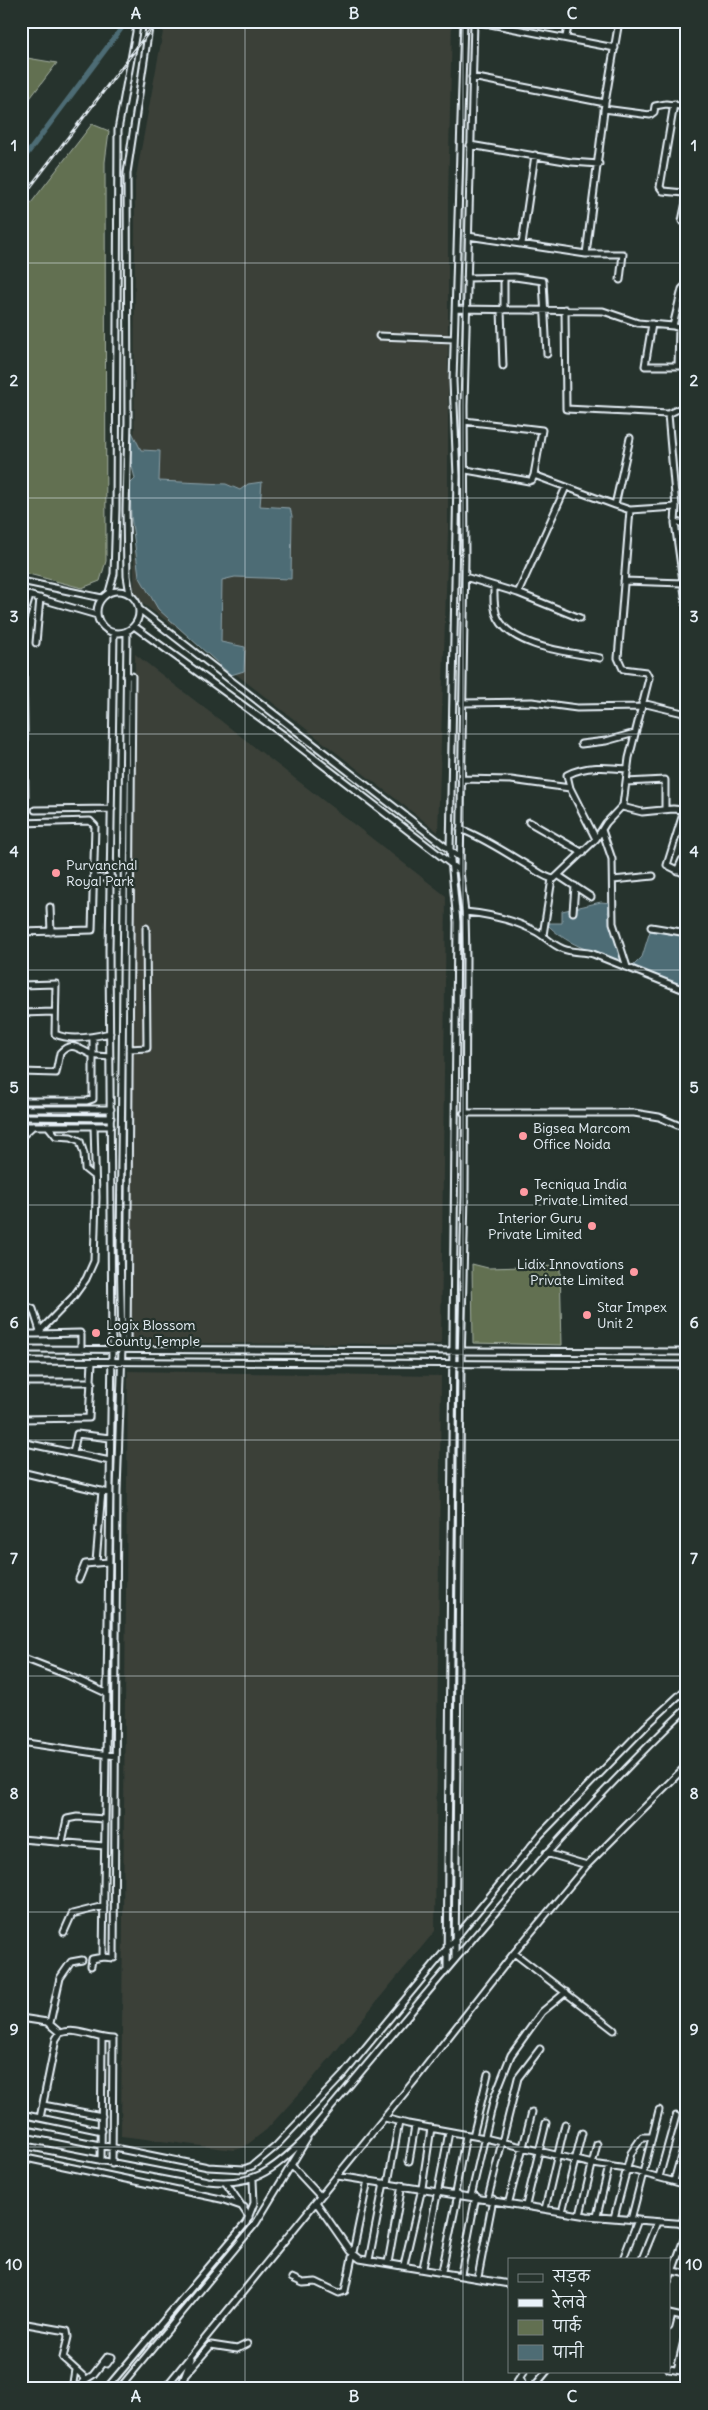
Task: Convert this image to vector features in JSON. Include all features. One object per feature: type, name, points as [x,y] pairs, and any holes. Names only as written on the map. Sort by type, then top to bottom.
[{"type":"street","points":[[109,592],[114,574],[116,509],[118,130],[138,21]]},
{"type":"street","points":[[130,594],[126,576],[128,421],[127,173],[150,21]]},
{"type":"street","points":[[447,1969],[457,913],[450,850],[457,476],[453,381],[464,21]]},
{"type":"street","points":[[455,1959],[464,1113],[465,912],[460,870],[460,829],[466,476],[464,421],[474,21],[566,37],[615,48]]},
{"type":"street","points":[[566,37],[569,21]]},
{"type":"street","points":[[586,254],[605,106],[619,21]]},
{"type":"street","points":[[472,77],[650,114],[657,105],[674,104],[687,107]]},
{"type":"street","points":[[674,104],[660,187],[663,191],[684,193],[687,197],[682,221]]},
{"type":"street","points":[[470,145],[599,164]]},
{"type":"street","points":[[522,244],[535,155]]},
{"type":"street","points":[[468,236],[586,254],[624,254],[620,280]]},
{"type":"street","points":[[467,278],[504,277],[543,281],[547,354]]},
{"type":"street","points":[[503,366],[504,277]]},
{"type":"street","points":[[673,326],[682,289],[687,284]]},
{"type":"street","points":[[456,309],[603,311],[638,323],[673,326],[679,328],[678,366]]},
{"type":"street","points":[[565,309],[566,409],[668,414],[687,405]]},
{"type":"street","points":[[652,324],[645,366],[687,366]]},
{"type":"street","points":[[379,336],[454,339]]},
{"type":"street","points":[[668,414],[676,508],[675,523],[687,610]]},
{"type":"street","points":[[464,421],[542,430],[532,480],[466,470]]},
{"type":"street","points":[[615,505],[630,438]]},
{"type":"street","points":[[534,475],[630,510],[676,508]]},
{"type":"street","points":[[457,476],[466,476]]},
{"type":"street","points":[[518,593],[566,487]]},
{"type":"street","points":[[552,879],[559,876],[596,839],[622,807],[634,733],[649,678],[648,674],[623,669],[618,658],[630,510]]},
{"type":"street","points":[[675,523],[687,523]]},
{"type":"street","points":[[465,578],[518,593],[580,618]]},
{"type":"street","points":[[21,580],[102,598]]},
{"type":"street","points":[[624,581],[683,583]]},
{"type":"street","points":[[494,587],[494,603],[498,618],[522,642],[600,658]]},
{"type":"street","points":[[117,590],[130,594],[136,600],[139,618],[134,626],[127,631],[114,633],[103,626],[97,614],[102,598],[109,592],[117,590]]},
{"type":"street","points":[[21,593],[97,614]]},
{"type":"street","points":[[21,626],[30,596]]},
{"type":"street","points":[[36,643],[40,598]]},
{"type":"street","points":[[139,609],[460,858]]},
{"type":"street","points":[[134,626],[292,741],[460,870]]},
{"type":"street","points":[[125,1349],[120,1244],[127,631]]},
{"type":"street","points":[[103,1956],[112,1362],[109,995],[114,633]]},
{"type":"street","points":[[21,653],[25,804],[21,808]]},
{"type":"street","points":[[91,1966],[92,1959],[103,1956],[114,1958],[117,1490],[122,1362],[125,1349],[129,1049],[132,676],[126,676]]},
{"type":"street","points":[[462,703],[532,702],[578,708],[641,705],[687,714]]},
{"type":"street","points":[[581,744],[606,741],[634,733]]},
{"type":"street","points":[[687,756],[687,763]]},
{"type":"street","points":[[596,839],[570,788],[566,775],[602,767],[628,769]]},
{"type":"street","points":[[461,779],[511,780],[570,788]]},
{"type":"street","points":[[626,782],[665,780],[665,809]]},
{"type":"street","points":[[687,801],[667,863],[669,867],[687,875]]},
{"type":"street","points":[[622,807],[642,812],[665,809],[684,810]]},
{"type":"street","points":[[35,810],[112,809]]},
{"type":"street","points":[[21,823],[93,822],[95,826],[92,930],[21,932]]},
{"type":"street","points":[[528,822],[583,852]]},
{"type":"street","points":[[460,829],[477,835],[552,879]]},
{"type":"street","points":[[602,830],[611,854],[613,923],[627,967]]},
{"type":"street","points":[[677,871],[682,860],[687,856]]},
{"type":"street","points":[[95,870],[112,870]]},
{"type":"street","points":[[559,876],[591,897]]},
{"type":"street","points":[[613,880],[653,876]]},
{"type":"street","points":[[95,878],[112,878]]},
{"type":"street","points":[[543,935],[552,879]]},
{"type":"street","points":[[574,912],[575,886]]},
{"type":"street","points":[[50,907],[51,932]]},
{"type":"street","points":[[465,912],[508,920],[543,935],[550,942],[564,949],[577,953],[593,954],[687,991]]},
{"type":"street","points":[[651,927],[687,933]]},
{"type":"street","points":[[129,1049],[147,1048],[146,928]]},
{"type":"street","points":[[21,985],[56,984],[54,1034],[61,1037],[92,1037],[110,1033]]},
{"type":"street","points":[[109,995],[129,996]]},
{"type":"street","points":[[21,1013],[54,1012]]},
{"type":"street","points":[[21,1101],[90,1100],[94,1095],[92,1037]]},
{"type":"street","points":[[21,1072],[56,1073],[61,1051],[71,1046],[82,1048],[93,1055],[110,1057]]},
{"type":"street","points":[[21,1109],[111,1109]]},
{"type":"street","points":[[464,1113],[634,1113],[659,1117],[687,1129]]},
{"type":"street","points":[[21,1117],[111,1118]]},
{"type":"street","points":[[21,1126],[111,1126]]},
{"type":"street","points":[[21,1137],[33,1126]]},
{"type":"street","points":[[48,1126],[56,1136],[72,1137],[80,1141],[84,1154],[85,1169],[95,1177]]},
{"type":"street","points":[[38,1332],[73,1298],[94,1260],[94,1126]]},
{"type":"street","points":[[38,1332],[33,1309],[28,1307],[26,1309],[23,1334],[38,1332],[80,1334],[81,1349]]},
{"type":"street","points":[[21,1349],[687,1352]]},
{"type":"street","points":[[21,1361],[687,1364]]},
{"type":"street","points":[[21,1419],[87,1419],[90,1412],[92,1362]]},
{"type":"street","points":[[21,1382],[92,1382]]},
{"type":"street","points":[[72,1453],[77,1434],[110,1438]]},
{"type":"street","points":[[21,1442],[110,1461]]},
{"type":"street","points":[[21,1472],[109,1493]]},
{"type":"street","points":[[96,1562],[102,1491]]},
{"type":"street","points":[[79,1579],[85,1564],[108,1562]]},
{"type":"street","points":[[21,1657],[65,1674],[106,1693]]},
{"type":"street","points":[[21,2129],[208,2167],[234,2170],[252,2166],[275,2147],[343,2075],[541,1834],[646,1726],[687,1688]]},
{"type":"street","points":[[21,2144],[107,2162],[226,2183],[253,2180],[282,2162],[312,2130],[546,1853],[652,1741],[687,1708]]},
{"type":"street","points":[[21,1742],[115,1756]]},
{"type":"street","points":[[164,2389],[385,2118],[514,1952],[587,1865],[687,1765]]},
{"type":"street","points":[[62,1842],[67,1819],[77,1817],[104,1819]]},
{"type":"street","points":[[21,1839],[104,1846]]},
{"type":"street","points":[[546,1853],[587,1865]]},
{"type":"street","points":[[64,1932],[72,1914],[104,1906]]},
{"type":"street","points":[[514,1952],[614,2030]]},
{"type":"street","points":[[50,2023],[60,1978],[71,1962],[82,1960]]},
{"type":"street","points":[[461,2274],[473,2196],[494,2098],[514,2050],[542,2012],[566,1992]]},
{"type":"street","points":[[21,2018],[50,2023],[60,2033]]},
{"type":"street","points":[[40,2118],[56,2039],[60,2033],[71,2030],[102,2039],[113,2039],[112,2148],[104,2176]]},
{"type":"street","points":[[102,2039],[102,2146],[107,2162]]},
{"type":"street","points":[[478,2278],[502,2142],[519,2074],[540,2049]]},
{"type":"street","points":[[473,2136],[488,2074]]},
{"type":"street","points":[[43,2105],[102,2116]]},
{"type":"street","points":[[631,2220],[659,2110]]},
{"type":"street","points":[[509,2202],[532,2112]]},
{"type":"street","points":[[21,2114],[102,2131]]},
{"type":"street","points":[[659,2177],[676,2116]]},
{"type":"street","points":[[385,2118],[415,2126],[485,2138],[592,2164],[627,2169],[687,2185]]},
{"type":"street","points":[[369,2260],[399,2122]]},
{"type":"street","points":[[526,2205],[546,2123]]},
{"type":"street","points":[[545,2208],[565,2124]]},
{"type":"street","points":[[409,2161],[415,2126]]},
{"type":"street","points":[[404,2265],[422,2188],[431,2128]]},
{"type":"street","points":[[118,2389],[256,2223],[312,2130]]},
{"type":"street","points":[[423,2268],[449,2132]]},
{"type":"street","points":[[562,2212],[582,2133]]},
{"type":"street","points":[[442,2271],[466,2135]]},
{"type":"street","points":[[674,2182],[687,2135]]},
{"type":"street","points":[[614,2218],[633,2148],[640,2138],[645,2136],[652,2137]]},
{"type":"street","points":[[580,2214],[597,2144]]},
{"type":"street","points":[[21,2157],[104,2176],[221,2199],[244,2207]]},
{"type":"street","points":[[292,2166],[320,2196]]},
{"type":"street","points":[[597,2216],[609,2166]]},
{"type":"street","points":[[338,2176],[438,2190],[562,2212],[631,2220],[684,2224],[687,2204]]},
{"type":"street","points":[[106,2389],[250,2217],[255,2196],[253,2180]]},
{"type":"street","points":[[292,2278],[303,2283],[316,2282],[343,2293],[347,2285],[368,2180]]},
{"type":"street","points":[[226,2183],[250,2217]]},
{"type":"street","points":[[388,2263],[402,2185]]},
{"type":"street","points":[[316,2202],[353,2254],[360,2258],[461,2274],[508,2284]]},
{"type":"street","points":[[625,2258],[638,2220]]},
{"type":"street","points":[[642,2258],[657,2222]]},
{"type":"street","points":[[687,2231],[671,2270],[687,2274]]},
{"type":"street","points":[[671,2315],[687,2318]]},
{"type":"street","points":[[21,2323],[67,2331],[63,2358],[74,2370],[83,2375],[85,2380]]},
{"type":"street","points":[[677,2370],[687,2328]]},
{"type":"street","points":[[186,2374],[211,2345],[237,2349],[247,2344]]},
{"type":"street","points":[[180,2389],[191,2356]]},
{"type":"street","points":[[78,2389],[103,2363]]},
{"type":"street","points":[[670,2369],[687,2372]]},
{"type":"street","points":[[72,2389],[74,2370]]},
{"type":"street","points":[[512,2389],[523,2372]]},
{"type":"street","points":[[520,2377],[523,2387],[531,2389],[546,2372]]},
{"type":"shaded area","points":[[165,21],[452,21],[448,199],[448,532],[438,832],[182,632],[143,604],[134,601],[135,182]]},
{"type":"shaded area","points":[[135,654],[446,896],[441,1344],[130,1343]]},
{"type":"shaded area","points":[[128,1371],[441,1376],[435,1931],[310,2082],[266,2130],[243,2148],[234,2150],[121,2136]]},
{"type":"green space","points":[[21,57],[57,63],[21,110]]},
{"type":"green space","points":[[92,124],[109,131],[105,162],[106,561],[100,581],[82,588],[21,572],[21,216]]},
{"type":"green space","points":[[472,1264],[488,1268],[560,1266],[562,1345],[473,1343]]},
{"type":"water","points":[[132,432],[141,450],[160,451],[159,481],[226,484],[240,490],[248,484],[262,482],[260,506],[290,508],[292,516],[291,579],[235,577],[222,580],[221,642],[245,647],[244,671],[231,675],[158,609],[139,576],[131,516],[130,484],[135,479],[128,449]]},
{"type":"water","points":[[601,902],[611,903],[608,913],[613,917],[621,958],[616,961],[570,942],[546,923],[562,923],[562,911]]},
{"type":"water","points":[[650,931],[682,935],[687,944],[687,989],[633,966],[642,957]]},
{"type":"waterway","points":[[21,162],[127,21]]},
{"type":"railway","points":[[21,199],[157,21]]},
{"type":"place","name":"Purvanchal Royal Park","points":[[56,873]]},
{"type":"place","name":"Bigsea Marcom Office Noida","points":[[523,1136]]},
{"type":"place","name":"Tecniqua India Private Limited","points":[[524,1192]]},
{"type":"place","name":"Interior Guru Private Limited","points":[[592,1226]]},
{"type":"place","name":"Lidix Innovations Private Limited","points":[[634,1272]]},
{"type":"place","name":"Star Impex Unit 2","points":[[587,1315]]},
{"type":"place","name":"Logix Blossom County Temple","points":[[96,1333]]}]
